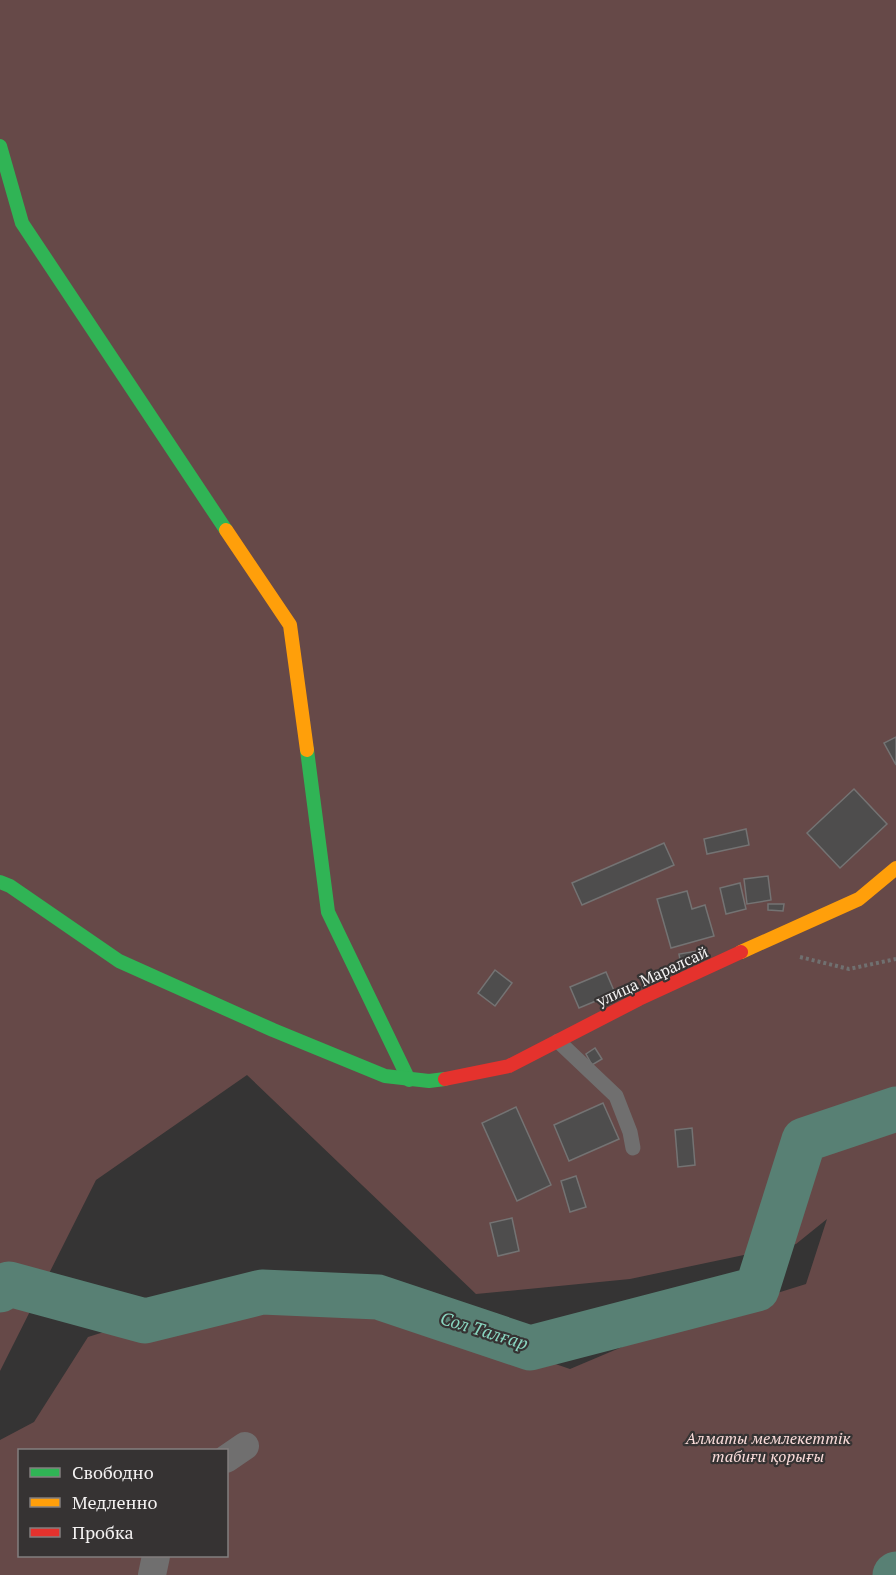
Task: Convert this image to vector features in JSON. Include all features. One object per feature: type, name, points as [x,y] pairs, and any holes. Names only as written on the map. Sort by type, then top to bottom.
[{"type":"street","points":[[0,146],[22,223],[290,625],[328,912],[409,1080]]},
{"type":"street","name":"улица Маралсай","points":[[0,882],[10,886],[119,961],[283,1035],[385,1076],[409,1080],[455,1077],[508,1066],[639,999],[859,899],[896,868]]},
{"type":"street","points":[[152,1575],[156,1557]]},
{"type":"lane","points":[[558,1041],[616,1095],[630,1132],[633,1148]]},
{"type":"path","points":[[797,957],[849,969],[896,959]]},
{"type":"green space","name":"Алматы мемлекеттік табиғи қорығы","points":[[0,0],[896,0],[896,1552],[873,1575],[0,1575],[0,1440],[34,1422],[88,1337],[291,1273],[570,1369],[674,1325],[806,1284],[827,1219],[796,1244],[630,1279],[476,1294],[247,1075],[96,1180],[0,1371]]},
{"type":"building","points":[[896,737],[896,765],[884,743]]},
{"type":"building","points":[[854,789],[887,824],[840,868],[807,833]]},
{"type":"building","points":[[746,829],[749,845],[707,854],[704,839]]},
{"type":"building","points":[[664,843],[674,865],[582,905],[572,883]]},
{"type":"building","points":[[768,876],[771,900],[747,904],[744,879]]},
{"type":"building","points":[[740,883],[746,909],[726,914],[720,888]]},
{"type":"building","points":[[687,891],[692,909],[705,905],[714,936],[671,948],[657,899]]},
{"type":"building","points":[[768,904],[784,904],[783,911],[768,910]]},
{"type":"building","points":[[697,951],[700,961],[681,965],[679,954]]},
{"type":"building","points":[[495,970],[512,983],[495,1006],[478,993]]},
{"type":"building","points":[[606,972],[615,993],[579,1008],[570,987]]},
{"type":"building","points":[[595,1048],[602,1059],[592,1065],[586,1054]]},
{"type":"building","points":[[603,1103],[619,1139],[569,1161],[554,1125]]},
{"type":"building","points":[[516,1107],[551,1185],[517,1201],[482,1123]]},
{"type":"building","points":[[692,1128],[695,1165],[678,1167],[675,1130]]},
{"type":"building","points":[[576,1176],[586,1207],[570,1212],[561,1181]]},
{"type":"building","points":[[512,1218],[519,1251],[498,1256],[490,1223]]},
{"type":"waterway","name":"Сол Талғар","points":[[0,1290],[9,1284],[145,1321],[262,1292],[378,1297],[530,1348],[757,1289],[804,1140],[896,1109]]},
{"type":"traffic: fast","points":[[0,146],[22,223],[226,530]]},
{"type":"traffic: fast","points":[[307,750],[328,912],[409,1080]]},
{"type":"traffic: fast","points":[[0,882],[10,886],[119,961],[273,1030],[385,1076],[429,1081],[445,1079]]},
{"type":"traffic: slow","points":[[226,530],[290,625],[307,750]]},
{"type":"traffic: slow","points":[[741,952],[859,899],[896,868]]},
{"type":"traffic: jam","points":[[445,1079],[509,1066],[639,999],[741,952]]}]
